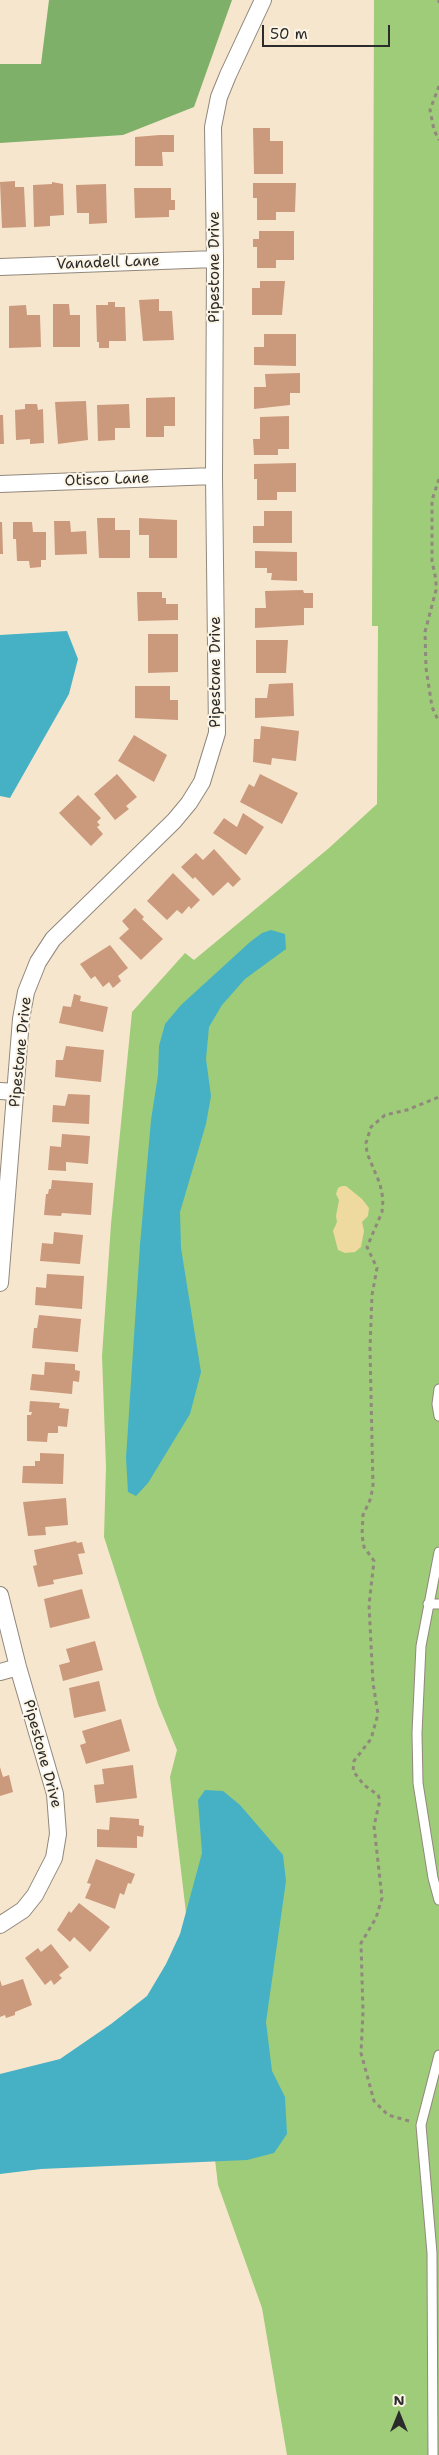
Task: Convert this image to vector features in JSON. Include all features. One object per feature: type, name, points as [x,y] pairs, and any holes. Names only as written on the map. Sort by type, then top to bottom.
[{"type":"street","name":"Pipestone Drive","points":[[0,1283],[8,1091],[26,992],[38,962],[53,939],[174,821],[202,782],[217,733],[213,127],[219,97],[263,0]]},
{"type":"street","name":"Vanadell Lane","points":[[0,267],[215,259]]},
{"type":"street","name":"Otisco Lane","points":[[0,484],[214,476]]},
{"type":"street","name":"Pipestone Drive","points":[[0,1595],[18,1667],[55,1794],[58,1834],[54,1858],[35,1895],[23,1910],[0,1926]]},
{"type":"street","points":[[0,1672],[18,1667]]},
{"type":"lane","points":[[439,1389],[437,1404],[439,1416]]},
{"type":"lane","points":[[439,1552],[421,1646],[418,1783],[433,1878],[439,1900]]},
{"type":"lane","points":[[428,1604],[439,1604]]},
{"type":"lane","points":[[433,2455],[432,2253],[421,2124],[439,2055]]},
{"type":"path","points":[[439,86],[430,110],[434,130],[439,140]]},
{"type":"path","points":[[439,479],[432,500],[432,562],[436,590],[425,632],[426,668],[432,707],[439,722]]},
{"type":"path","points":[[421,2124],[388,2115],[381,2110],[374,2101],[361,2053],[363,2012],[361,1943],[376,1918],[382,1898],[374,1826],[380,1800],[378,1794],[364,1785],[353,1771],[354,1761],[371,1739],[378,1714],[373,1683],[368,1605],[374,1561],[364,1547],[362,1535],[363,1514],[370,1500],[373,1486],[370,1348],[372,1295],[377,1268],[368,1247],[382,1212],[383,1200],[366,1143],[371,1127],[385,1115],[407,1110],[439,1097]]},
{"type":"green space","points":[[49,0],[232,0],[194,107],[123,135],[0,143],[0,64],[41,64]]},
{"type":"green space","points":[[374,0],[439,0],[439,2455],[287,2455],[262,2308],[218,2185],[170,1777],[177,1750],[158,1704],[104,1537],[106,1467],[102,1356],[111,1224],[132,1012],[185,953],[194,960],[329,848],[377,804],[378,626],[372,626]]},
{"type":"sand","points":[[346,1186],[362,1199],[369,1208],[368,1216],[362,1222],[364,1231],[361,1247],[355,1252],[345,1253],[338,1250],[333,1231],[337,1222],[336,1216],[339,1200],[336,1194],[338,1188]]},
{"type":"water","points":[[67,631],[78,659],[69,694],[10,798],[0,796],[0,635]]},
{"type":"water","points":[[271,930],[285,934],[286,949],[245,979],[222,1005],[209,1027],[206,1059],[211,1096],[206,1124],[180,1212],[181,1248],[201,1372],[190,1414],[148,1483],[136,1496],[128,1492],[126,1458],[140,1245],[151,1120],[158,1075],[159,1046],[165,1024],[181,1005],[250,942],[262,933]]},
{"type":"water","points":[[205,1790],[223,1791],[240,1805],[283,1855],[286,1881],[266,2022],[272,2071],[285,2097],[287,2134],[274,2153],[247,2160],[41,2169],[0,2174],[0,2074],[60,2059],[111,2024],[147,1996],[166,1964],[180,1934],[202,1853],[198,1800]]},
{"type":"building","points":[[253,128],[270,128],[270,141],[283,141],[283,174],[254,174]]},
{"type":"building","points":[[174,135],[174,152],[162,152],[163,166],[135,166],[135,137]]},
{"type":"building","points":[[15,181],[15,187],[24,187],[26,227],[2,228],[0,182]]},
{"type":"building","points":[[52,182],[63,184],[64,215],[50,216],[50,226],[34,227],[33,185],[52,184]]},
{"type":"building","points":[[253,183],[296,183],[295,212],[276,212],[276,220],[257,220],[257,198],[253,198]]},
{"type":"building","points":[[106,184],[107,223],[89,224],[89,213],[77,213],[76,185]]},
{"type":"building","points":[[134,188],[171,188],[171,200],[175,200],[175,210],[169,210],[169,217],[135,218]]},
{"type":"building","points":[[259,231],[294,231],[294,260],[276,260],[276,268],[257,268],[257,247],[253,247],[253,239],[259,239]]},
{"type":"building","points":[[260,281],[285,281],[282,315],[252,315],[252,288],[260,288]]},
{"type":"building","points":[[159,299],[159,311],[172,311],[174,340],[143,341],[139,300]]},
{"type":"building","points":[[108,302],[115,302],[115,307],[125,307],[126,341],[109,341],[109,348],[99,348],[99,342],[97,342],[96,305],[108,305]]},
{"type":"building","points":[[53,304],[69,304],[70,315],[80,315],[80,347],[53,347]]},
{"type":"building","points":[[26,305],[27,315],[40,315],[41,347],[9,348],[9,306]]},
{"type":"building","points":[[264,334],[296,334],[296,366],[254,365],[254,347],[264,347]]},
{"type":"building","points":[[300,373],[300,393],[290,393],[290,405],[254,409],[254,387],[266,387],[265,374]]},
{"type":"building","points":[[175,397],[175,426],[164,426],[164,437],[146,437],[146,398]]},
{"type":"building","points":[[86,401],[88,440],[58,444],[55,402]]},
{"type":"building","points":[[25,404],[37,404],[38,410],[43,409],[44,443],[30,444],[30,439],[16,440],[15,410],[25,409]]},
{"type":"building","points":[[129,404],[130,428],[115,428],[115,440],[98,441],[97,405]]},
{"type":"building","points":[[0,415],[3,415],[4,444],[0,444]]},
{"type":"building","points":[[289,416],[289,449],[278,449],[278,455],[254,455],[253,439],[260,439],[260,417]]},
{"type":"building","points":[[296,463],[296,492],[277,492],[277,500],[257,500],[257,479],[254,479],[254,464]]},
{"type":"building","points":[[264,511],[292,511],[292,543],[253,543],[253,526],[264,526]]},
{"type":"building","points":[[97,518],[115,518],[115,530],[130,530],[130,558],[99,558]]},
{"type":"building","points":[[139,518],[177,520],[177,558],[149,558],[149,535],[139,535]]},
{"type":"building","points":[[54,521],[70,521],[71,532],[86,531],[87,554],[55,555]]},
{"type":"building","points":[[0,522],[2,522],[3,554],[0,554]]},
{"type":"building","points":[[13,522],[32,522],[33,532],[46,532],[46,560],[41,560],[41,567],[30,568],[29,561],[17,561],[16,539],[13,539]]},
{"type":"building","points":[[255,551],[297,552],[297,581],[271,580],[272,573],[267,573],[267,568],[255,568]]},
{"type":"building","points":[[303,590],[304,593],[313,593],[313,608],[304,608],[304,625],[255,628],[255,608],[266,608],[265,591]]},
{"type":"building","points":[[137,592],[162,592],[162,598],[166,598],[166,604],[178,604],[178,620],[138,621]]},
{"type":"building","points":[[148,634],[178,634],[178,672],[148,673]]},
{"type":"building","points":[[256,640],[288,640],[286,673],[256,673]]},
{"type":"building","points":[[293,683],[294,716],[255,718],[255,698],[267,698],[269,684]]},
{"type":"building","points":[[135,686],[170,686],[170,700],[178,700],[178,720],[135,718]]},
{"type":"building","points":[[261,726],[299,731],[296,761],[272,758],[271,765],[253,762],[254,739],[260,739]]},
{"type":"building","points":[[134,735],[167,755],[154,782],[118,761]]},
{"type":"building","points":[[117,774],[137,797],[126,806],[129,809],[115,820],[94,794]]},
{"type":"building","points":[[260,774],[298,793],[282,824],[240,802],[249,784],[254,787]]},
{"type":"building","points":[[78,795],[101,818],[97,822],[100,825],[97,827],[103,834],[91,846],[59,813]]},
{"type":"building","points":[[243,813],[264,827],[246,855],[213,833],[224,818],[237,827]]},
{"type":"building","points":[[214,849],[241,879],[233,887],[228,882],[213,896],[195,877],[193,879],[181,867],[196,853],[203,860]]},
{"type":"building","points":[[173,873],[200,900],[191,909],[189,906],[182,914],[177,910],[167,920],[147,901]]},
{"type":"building","points":[[135,908],[144,917],[142,919],[163,939],[141,960],[119,938],[129,929],[122,921]]},
{"type":"building","points":[[110,945],[128,968],[118,976],[121,981],[113,988],[109,982],[103,987],[95,976],[91,979],[80,964]]},
{"type":"building","points":[[74,994],[81,996],[80,1001],[108,1007],[103,1032],[59,1023],[63,1006],[71,1007]]},
{"type":"building","points":[[66,1046],[104,1050],[101,1082],[55,1077],[56,1060],[63,1060]]},
{"type":"building","points":[[68,1094],[90,1095],[89,1124],[52,1122],[53,1105],[65,1106]]},
{"type":"building","points":[[62,1134],[90,1136],[88,1164],[66,1162],[66,1171],[48,1170],[50,1146],[61,1147]]},
{"type":"building","points":[[52,1180],[93,1183],[91,1215],[62,1213],[61,1216],[44,1215],[46,1194],[51,1189]]},
{"type":"building","points":[[54,1232],[83,1235],[80,1264],[40,1261],[42,1243],[53,1244]]},
{"type":"building","points":[[47,1274],[84,1276],[82,1309],[35,1305],[36,1287],[46,1288]]},
{"type":"building","points":[[39,1315],[81,1319],[78,1352],[32,1348],[34,1328],[37,1328]]},
{"type":"building","points":[[45,1362],[75,1364],[75,1370],[80,1371],[79,1382],[73,1381],[72,1394],[30,1390],[32,1374],[44,1375]]},
{"type":"building","points":[[30,1401],[60,1403],[59,1408],[69,1409],[67,1427],[58,1426],[58,1433],[48,1433],[47,1442],[27,1441],[27,1415],[31,1415],[32,1412],[29,1412]]},
{"type":"building","points":[[40,1453],[64,1454],[63,1484],[22,1483],[23,1466],[35,1466],[35,1461],[40,1461]]},
{"type":"building","points":[[66,1498],[68,1525],[45,1527],[46,1535],[28,1536],[23,1502]]},
{"type":"building","points":[[76,1541],[77,1543],[82,1542],[85,1553],[78,1554],[83,1574],[53,1580],[54,1584],[38,1587],[33,1566],[37,1565],[34,1550]]},
{"type":"building","points":[[82,1589],[90,1618],[50,1628],[44,1599]]},
{"type":"building","points":[[95,1641],[103,1670],[63,1681],[59,1665],[70,1662],[66,1649]]},
{"type":"building","points":[[99,1681],[106,1711],[74,1718],[69,1688]]},
{"type":"building","points":[[121,1719],[130,1751],[86,1764],[80,1745],[86,1743],[82,1731]]},
{"type":"building","points":[[133,1765],[137,1798],[96,1803],[94,1785],[104,1784],[102,1769]]},
{"type":"building","points":[[0,1767],[3,1777],[9,1775],[13,1792],[0,1796]]},
{"type":"building","points":[[110,1817],[139,1819],[139,1825],[144,1826],[143,1837],[137,1836],[137,1848],[97,1847],[97,1829],[109,1830]]},
{"type":"building","points":[[96,1859],[135,1874],[131,1884],[128,1883],[124,1895],[120,1893],[115,1909],[85,1898],[91,1884],[87,1883]]},
{"type":"building","points":[[79,1903],[110,1927],[90,1952],[74,1937],[70,1942],[57,1930],[69,1911],[71,1913]]},
{"type":"building","points":[[51,1944],[69,1967],[59,1975],[62,1978],[54,1985],[51,1980],[45,1985],[25,1958],[38,1948],[41,1952]]},
{"type":"building","points":[[23,1979],[32,2005],[15,2012],[15,2015],[6,2018],[5,2015],[0,2017],[0,1980],[2,1986]]}]
